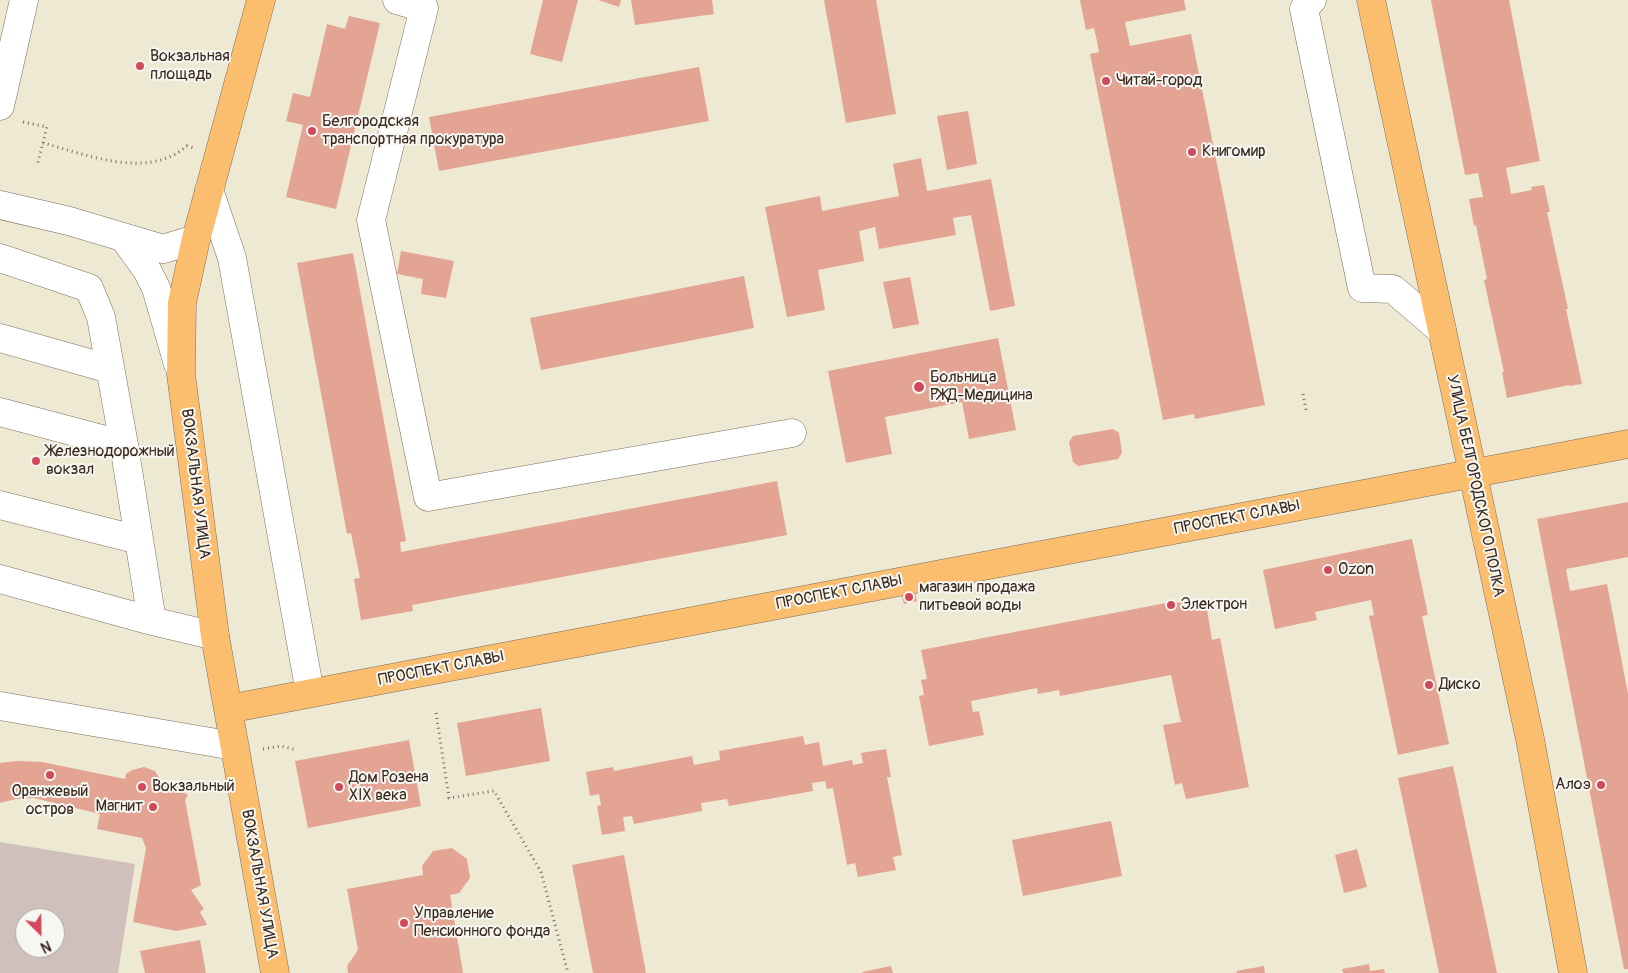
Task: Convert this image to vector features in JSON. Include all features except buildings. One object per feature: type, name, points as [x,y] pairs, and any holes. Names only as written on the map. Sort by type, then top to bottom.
[{"type":"main road","name":"ВОКЗАЛЬНАЯ УЛИЦА","points":[[261,0],[196,239],[182,303],[181,374],[215,636],[275,973]]},
{"type":"main road","name":"УЛИЦА БЕЛГОРОДСКОГО ПОЛКА","points":[[1371,0],[1530,740],[1573,973]]},
{"type":"main road","name":"ПРОСПЕКТ СЛАВЫ","points":[[228,709],[1628,444]]},
{"type":"lane","points":[[0,106],[24,0]]},
{"type":"lane","points":[[398,0],[424,8],[371,220],[428,497],[792,433]]},
{"type":"lane","points":[[1312,0],[1304,9],[1362,288],[1393,289],[1442,332]]},
{"type":"lane","points":[[209,190],[232,258],[310,693]]},
{"type":"lane","points":[[0,205],[69,221],[163,250],[196,239]]},
{"type":"lane","points":[[124,238],[156,288],[181,374]]},
{"type":"lane","points":[[0,258],[90,288],[101,317],[124,445],[152,621]]},
{"type":"lane","points":[[0,338],[110,369]]},
{"type":"lane","points":[[0,412],[124,445]]},
{"type":"lane","points":[[0,505],[139,540]]},
{"type":"lane","points":[[0,580],[215,636]]},
{"type":"lane","points":[[0,706],[234,746]]},
{"type":"path","points":[[37,166],[47,127]]},
{"type":"path","points":[[43,143],[130,164],[156,162],[177,154],[187,146],[196,149]]},
{"type":"path","points":[[1303,394],[1306,410]]},
{"type":"path","points":[[436,714],[449,798],[494,791],[541,872],[568,973]]},
{"type":"shaded area","points":[[0,842],[135,864],[118,973],[0,973]]},
{"type":"place","name":"Вокзальная площадь","points":[[140,66]]},
{"type":"place","name":"Читай-город","points":[[1106,81]]},
{"type":"place","name":"Белгородская транспортная прокуратура","points":[[312,131]]},
{"type":"place","name":"Книгомир","points":[[1192,152]]},
{"type":"place","name":"Больница РЖД-Медицина","points":[[919,387]]},
{"type":"place","name":"Железнодорожный вокзал","points":[[36,461]]},
{"type":"place","name":"Ozon","points":[[1328,570]]},
{"type":"place","name":"магазин продажа питьевой воды","points":[[909,597]]},
{"type":"place","name":"Электрон","points":[[1171,605]]},
{"type":"place","name":"Диско","points":[[1429,685]]},
{"type":"place","name":"Оранжевый остров","points":[[50,775]]},
{"type":"place","name":"Алоэ","points":[[1601,785]]},
{"type":"place","name":"Вокзальный","points":[[142,787]]},
{"type":"place","name":"Дом Розена XIX века","points":[[339,787]]},
{"type":"place","name":"Магнит","points":[[153,807]]},
{"type":"place","name":"Управление Пенсионного фонда","points":[[404,923]]}]
